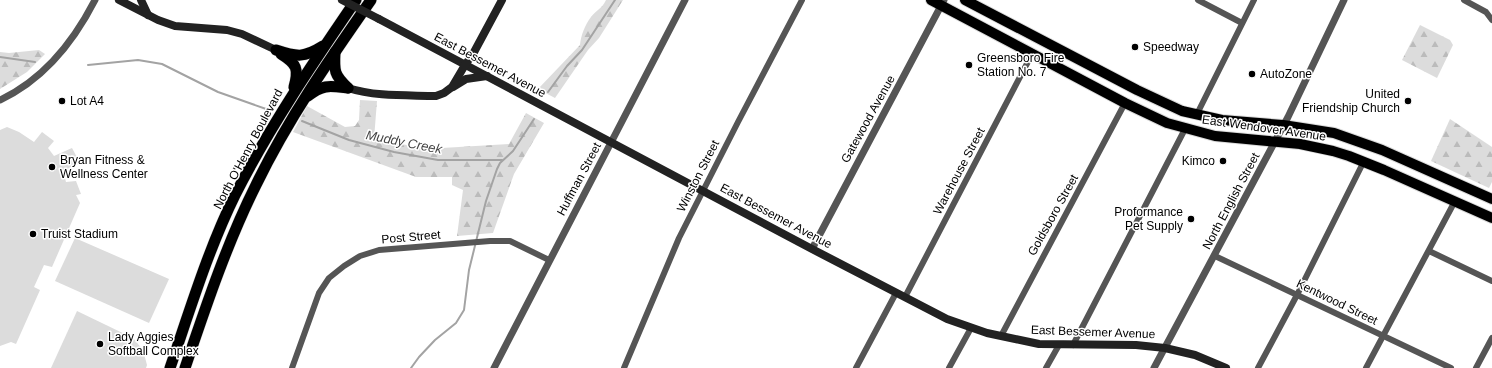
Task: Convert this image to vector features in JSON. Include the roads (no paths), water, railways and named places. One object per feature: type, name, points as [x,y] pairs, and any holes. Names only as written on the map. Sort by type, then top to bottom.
[{"type":"highway","name":"North O'Henry Boulevard","points":[[170,368],[209,255],[235,196],[292,95],[356,0]]},
{"type":"highway","name":"North O'Henry Boulevard","points":[[185,368],[234,231],[256,184],[302,102],[371,0]]},
{"type":"highway","name":"East Wendover Avenue","points":[[930,0],[943,3],[1032,54],[1156,119],[1185,129],[1215,136],[1275,141],[1325,149],[1364,162],[1492,218]]},
{"type":"highway","name":"East Wendover Avenue","points":[[965,0],[1143,93],[1182,111],[1222,120],[1283,125],[1334,133],[1365,143],[1492,199]]},
{"type":"highway","points":[[276,50],[291,55],[303,55],[312,53],[327,43]]},
{"type":"highway","points":[[276,50],[292,61],[296,68],[297,77],[292,95]]},
{"type":"highway","points":[[336,51],[334,66],[338,78],[348,88]]},
{"type":"highway","points":[[302,102],[317,89],[322,87],[328,86],[348,88]]},
{"type":"main road","points":[[119,0],[148,15],[175,26],[227,30],[242,34],[276,50]]},
{"type":"main road","points":[[141,0],[148,15]]},
{"type":"main road","name":"East Bessemer Avenue","points":[[342,0],[947,319],[971,328],[1033,343],[1059,345],[1136,345],[1165,348],[1195,355],[1226,368]]},
{"type":"main road","points":[[452,87],[473,54],[502,0]]},
{"type":"main road","points":[[348,88],[359,92],[436,96],[444,93],[466,79],[486,76]]},
{"type":"street","points":[[0,100],[17,91],[32,80],[55,59],[78,28],[95,0]]},
{"type":"street","name":"Huffman Street","points":[[494,368],[685,0]]},
{"type":"street","name":"Winston Street","points":[[624,368],[669,259],[702,190],[802,0]]},
{"type":"street","points":[[1198,0],[1242,23]]},
{"type":"street","points":[[1197,114],[1254,0]]},
{"type":"street","name":"North English Street","points":[[1154,368],[1275,141],[1344,0]]},
{"type":"street","points":[[1464,0],[1486,12],[1492,20]]},
{"type":"street","name":"Gatewood Avenue","points":[[812,249],[943,3]]},
{"type":"street","name":"Warehouse Street","points":[[905,297],[1032,54]]},
{"type":"street","name":"Goldsboro Street","points":[[1001,336],[1125,103]]},
{"type":"street","points":[[1073,345],[1185,129]]},
{"type":"street","points":[[1258,368],[1297,295],[1364,162]]},
{"type":"street","points":[[1366,368],[1455,201]]},
{"type":"street","name":"Post Street","points":[[292,368],[319,294],[329,278],[360,256],[379,250],[490,241],[510,241],[549,260]]},
{"type":"street","points":[[1429,251],[1492,281]]},
{"type":"street","name":"Kentwood Street","points":[[1215,256],[1451,368]]},
{"type":"street","points":[[856,368],[896,293]]},
{"type":"street","points":[[949,368],[971,328]]},
{"type":"street","points":[[1476,368],[1492,338]]},
{"type":"street","points":[[1046,368],[1059,345]]},
{"type":"waterway","name":"Muddy Creek","points":[[548,92],[567,66],[582,50],[615,0]]},
{"type":"waterway","name":"Muddy Creek","points":[[0,57],[35,62]]},
{"type":"waterway","name":"Muddy Creek","points":[[88,65],[138,60],[162,64],[218,92],[269,110]]},
{"type":"waterway","points":[[411,368],[435,340],[456,323],[464,310],[469,270],[486,201],[497,169],[500,163],[513,151],[534,119]]},
{"type":"waterway","name":"Muddy Creek","points":[[302,121],[349,140],[394,152],[438,160],[502,160]]},
{"type":"place","name":"Speedway","points":[[1135,47]]},
{"type":"place","name":"Greensboro Fire Station No. 7","points":[[969,65]]},
{"type":"place","name":"AutoZone","points":[[1252,74]]},
{"type":"place","name":"Lot A4","points":[[62,101]]},
{"type":"place","name":"United Friendship Church","points":[[1408,101]]},
{"type":"place","name":"Kimco","points":[[1223,161]]},
{"type":"place","name":"Bryan Fitness & Wellness Center","points":[[52,167]]},
{"type":"place","name":"Proformance Pet Supply","points":[[1191,219]]},
{"type":"place","name":"Truist Stadium","points":[[33,234]]},
{"type":"place","name":"Lady Aggies Softball Complex","points":[[100,344]]}]
